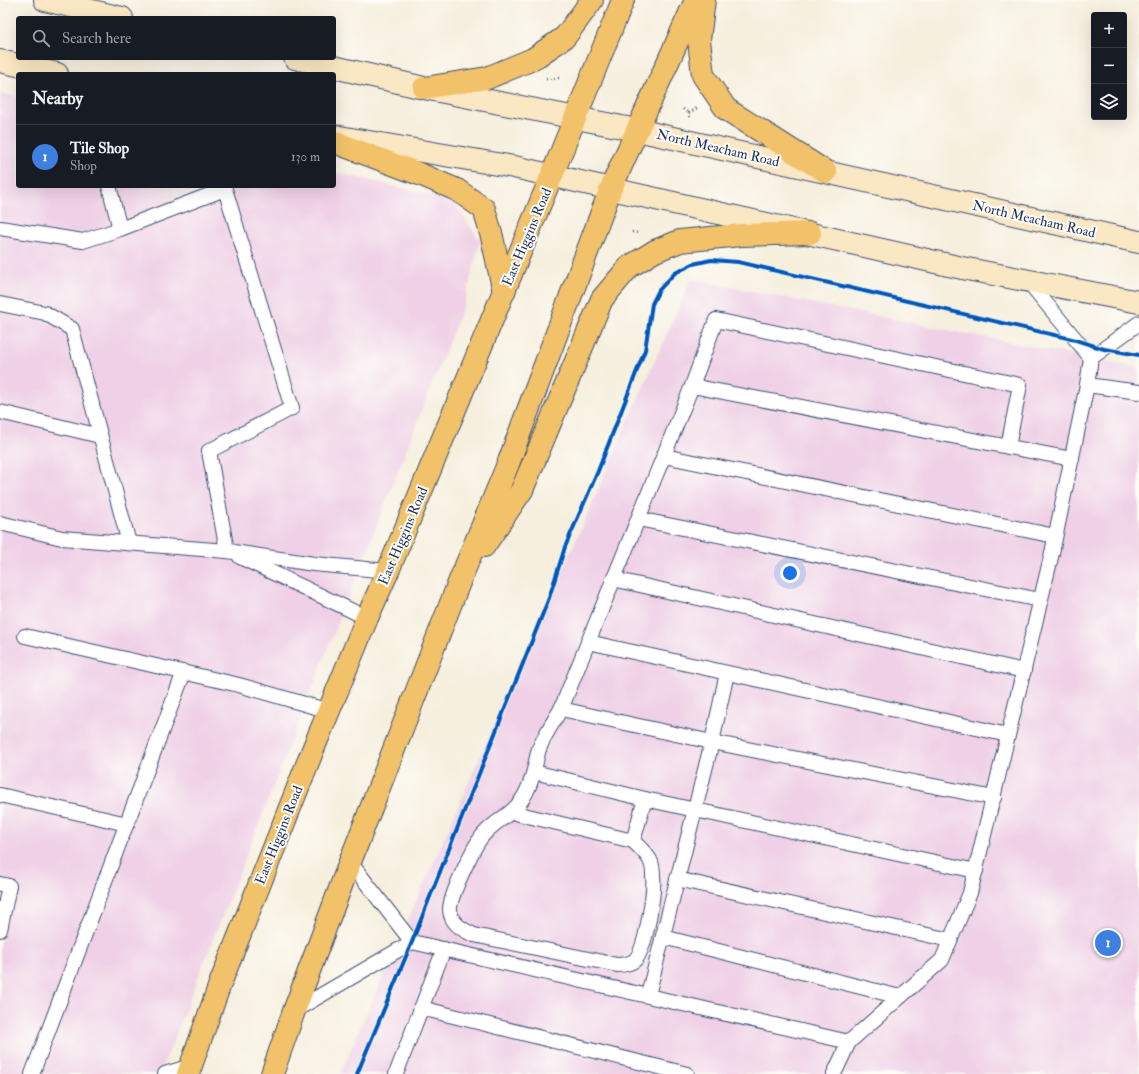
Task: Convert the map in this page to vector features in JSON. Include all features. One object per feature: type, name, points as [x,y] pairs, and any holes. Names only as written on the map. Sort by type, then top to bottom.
[{"type":"main road","points":[[44,0],[113,16]]},
{"type":"main road","points":[[424,88],[487,78],[533,59],[565,37],[592,0]]},
{"type":"main road","name":"East Higgins Road","points":[[189,1070],[220,984],[329,711],[504,292],[623,0]]},
{"type":"main road","points":[[272,1074],[350,862],[458,585],[508,464],[611,188],[696,0]]},
{"type":"main road","points":[[704,0],[699,40],[703,75],[726,109],[826,172]]},
{"type":"main road","name":"North Meacham Road","points":[[305,60],[424,88],[637,130],[1139,242]]},
{"type":"main road","points":[[0,61],[48,72]]},
{"type":"main road","points":[[336,136],[514,167],[962,268],[1139,302]]},
{"type":"main road","points":[[336,143],[422,175],[457,190],[484,209],[492,237],[504,292]]},
{"type":"main road","points":[[458,585],[522,490],[602,299],[629,267],[655,251],[680,241],[741,235],[810,233]]},
{"type":"lane","points":[[110,188],[120,229]]},
{"type":"lane","points":[[0,228],[83,241],[120,229],[225,189],[292,408],[209,451],[227,551]]},
{"type":"lane","points":[[1027,280],[1091,358]]},
{"type":"lane","points":[[0,304],[45,313],[72,329],[129,543]]},
{"type":"lane","points":[[512,812],[633,841],[641,849],[650,861],[654,874],[654,888],[647,929],[641,949],[635,960],[618,966],[474,935],[462,929],[454,921],[450,911],[451,902],[477,842],[494,824],[512,812],[523,799],[534,772],[539,750],[548,728],[561,709],[692,386],[716,320],[1020,385],[1008,447]]},
{"type":"lane","points":[[834,1074],[849,1042],[942,960],[970,893],[994,798],[1055,536],[1087,385],[1091,358],[1139,324]]},
{"type":"lane","points":[[1087,385],[1139,392]]},
{"type":"lane","points":[[692,386],[1072,459]]},
{"type":"lane","points":[[0,412],[100,436]]},
{"type":"lane","points":[[664,456],[1055,536]]},
{"type":"lane","points":[[638,519],[1040,600]]},
{"type":"lane","points":[[0,523],[62,538],[227,551],[314,564],[388,572]]},
{"type":"lane","points":[[227,551],[367,618]]},
{"type":"lane","points":[[613,579],[1024,671]]},
{"type":"lane","points":[[25,636],[239,685],[329,711]]},
{"type":"lane","points":[[588,642],[1008,735]]},
{"type":"lane","points":[[32,1074],[184,672]]},
{"type":"lane","points":[[648,996],[728,673]]},
{"type":"lane","points":[[561,709],[712,742],[994,798]]},
{"type":"lane","points":[[534,772],[645,799],[976,871]]},
{"type":"lane","points":[[0,795],[127,824]]},
{"type":"lane","points":[[633,841],[645,799]]},
{"type":"lane","points":[[350,862],[412,942],[849,1042]]},
{"type":"lane","points":[[677,879],[950,940]]},
{"type":"lane","points":[[0,884],[9,886],[0,930]]},
{"type":"lane","points":[[663,937],[900,997]]},
{"type":"lane","points":[[294,1011],[412,942]]},
{"type":"lane","points":[[396,1074],[444,949]]},
{"type":"lane","points":[[421,1008],[687,1074]]},
{"type":"lane","points":[[165,1074],[189,1070]]},
{"type":"path","points":[[544,79],[559,78]]},
{"type":"path","points":[[689,113],[697,108]]},
{"type":"path","points":[[683,109],[689,113],[691,120]]},
{"type":"path","points":[[632,232],[640,233]]},
{"type":"shaded area","points":[[0,93],[16,97],[16,188],[336,188],[336,172],[453,200],[480,241],[465,301],[160,1074],[0,1074]]},
{"type":"shaded area","points":[[691,279],[1139,368],[1139,1074],[340,1074]]},
{"type":"cycle path","points":[[357,1074],[412,942],[549,598],[565,547],[598,471],[645,350],[652,304],[659,290],[675,273],[693,264],[711,260],[738,262],[1076,340],[1104,349],[1139,355]]},
{"type":"place","name":"Tile Shop","points":[[1108,943]]}]
